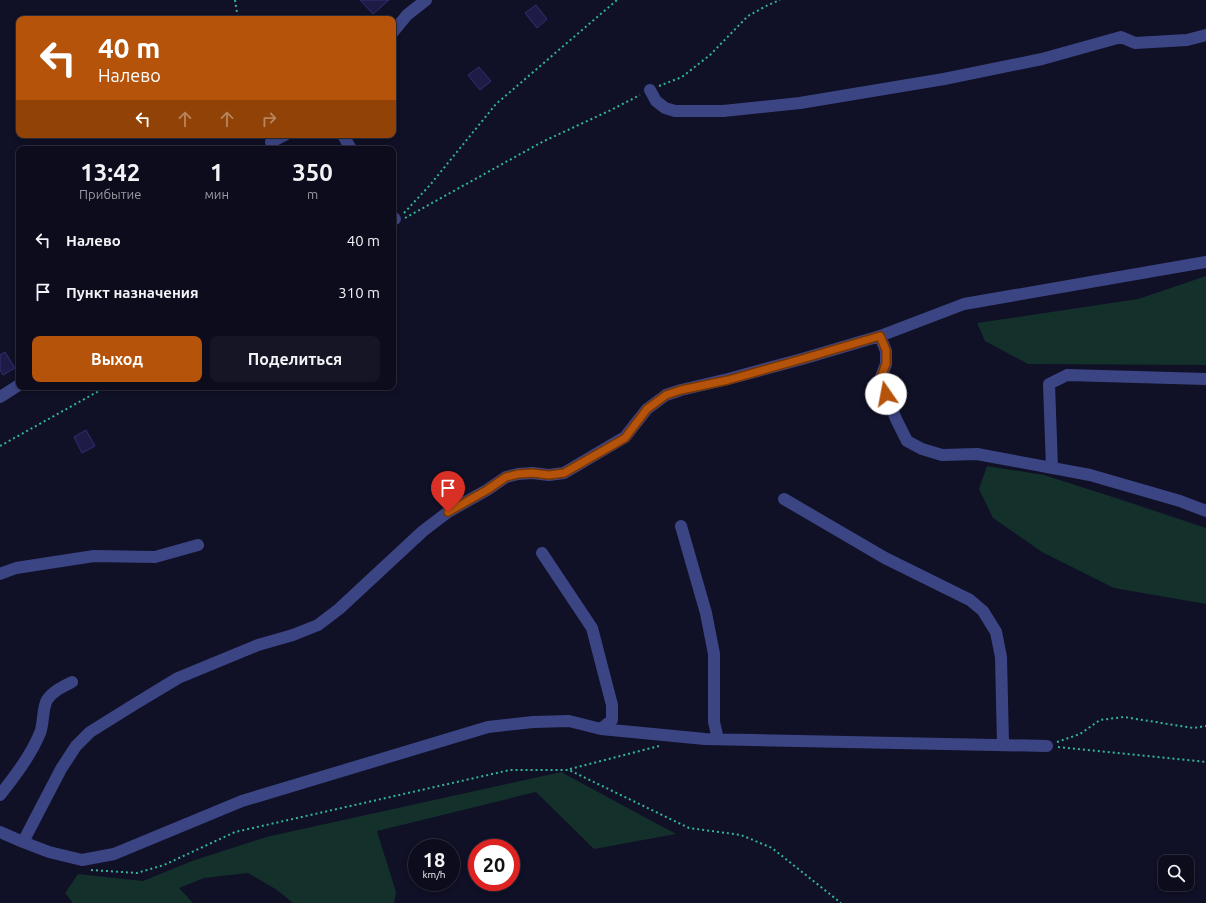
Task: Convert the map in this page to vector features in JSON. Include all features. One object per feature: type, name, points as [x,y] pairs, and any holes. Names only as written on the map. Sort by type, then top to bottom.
[{"type":"street","points":[[396,28],[407,15],[426,0]]},
{"type":"street","points":[[650,90],[656,101],[665,108],[675,111],[723,111],[800,103],[944,79],[1042,59],[1121,37],[1135,44],[1187,40],[1206,35]]},
{"type":"street","points":[[271,142],[279,138]]},
{"type":"street","points":[[23,842],[60,768],[76,746],[90,732],[178,678],[258,645],[293,635],[318,625],[339,609],[448,512],[487,490],[506,477],[532,473],[549,475],[564,473],[625,438],[647,409],[666,395],[681,390],[728,380],[880,336],[964,304],[1206,262]]},
{"type":"street","points":[[880,336],[886,350],[886,364],[881,377],[894,413],[907,441],[922,449],[942,456],[977,454],[1090,475],[1180,501],[1206,511]]},
{"type":"street","points":[[1052,468],[1049,384],[1067,375],[1206,379]]},
{"type":"street","points":[[0,397],[16,387]]},
{"type":"street","points":[[784,499],[885,558],[970,600],[983,611],[996,632],[1001,657],[1003,744]]},
{"type":"street","points":[[681,526],[706,613],[714,654],[714,722],[718,739]]},
{"type":"street","points":[[0,574],[16,568],[94,556],[155,558],[198,545]]},
{"type":"street","points":[[542,553],[592,628],[612,705],[612,720],[601,729]]},
{"type":"street","points":[[0,795],[10,783],[40,732],[46,701],[55,691],[72,682]]},
{"type":"street","points":[[0,832],[49,852],[82,860],[114,854],[242,801],[488,727],[533,722],[569,721],[601,729],[718,739],[1047,746]]},
{"type":"path","points":[[235,0],[238,16]]},
{"type":"path","points":[[396,219],[404,213],[430,185],[496,104],[617,0]]},
{"type":"path","points":[[396,219],[542,142],[650,90],[682,77],[710,55],[748,16],[780,0]]},
{"type":"path","points":[[0,446],[101,390]]},
{"type":"path","points":[[1047,746],[1080,734],[1100,720],[1124,717],[1193,728],[1206,726]]},
{"type":"path","points":[[86,870],[137,873],[164,865],[235,832],[510,770],[569,770],[662,745]]},
{"type":"path","points":[[1047,746],[1206,762]]},
{"type":"path","points":[[569,770],[689,828],[741,835],[772,848],[840,903]]},
{"type":"green space","points":[[1206,276],[1206,365],[1028,364],[985,341],[977,323],[1138,299]]},
{"type":"green space","points":[[987,466],[1044,475],[1206,528],[1206,604],[1114,588],[1042,552],[993,518],[979,489]]},
{"type":"green space","points":[[561,772],[676,834],[594,849],[536,792],[377,831],[396,892],[394,903],[293,903],[277,890],[248,873],[204,878],[179,888],[193,903],[73,903],[65,893],[78,874],[143,881],[192,861],[266,837]]},
{"type":"building","points":[[360,0],[389,0],[373,14]]},
{"type":"building","points":[[536,5],[547,19],[537,28],[525,13]]},
{"type":"building","points":[[479,67],[491,81],[480,90],[468,75]]},
{"type":"building","points":[[5,352],[15,368],[3,375],[0,370],[0,355]]},
{"type":"building","points":[[86,430],[95,446],[82,453],[74,437]]},
{"type":"route","points":[[448,512],[487,490],[506,477],[532,473],[549,475],[564,473],[625,438],[647,409],[666,395],[681,390],[728,380],[880,336],[886,350],[886,364],[881,377],[886,394]]}]
